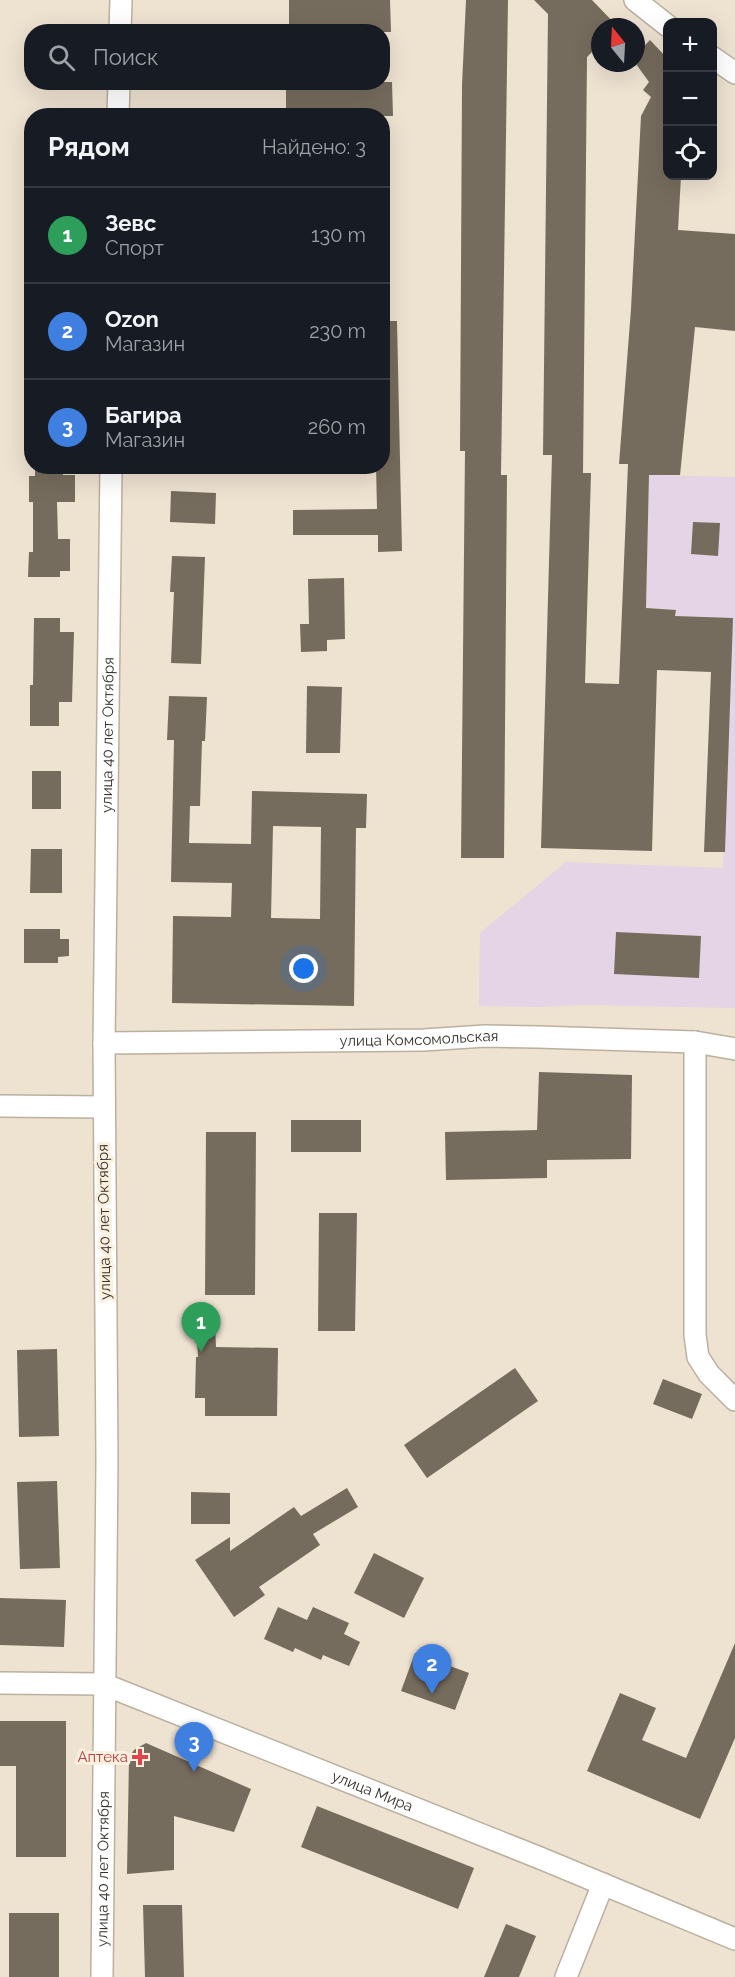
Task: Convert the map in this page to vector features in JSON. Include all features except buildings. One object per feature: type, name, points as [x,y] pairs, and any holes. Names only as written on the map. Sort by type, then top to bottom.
[{"type":"street","points":[[120,24],[121,0]]},
{"type":"street","points":[[635,0],[663,22]]},
{"type":"street","points":[[717,60],[735,73]]},
{"type":"street","points":[[118,108],[119,90]]},
{"type":"street","name":"улица 40 лет Октября","points":[[102,1977],[107,1461],[103,1107],[111,474]]},
{"type":"street","name":"улица Комсомольская","points":[[104,1043],[424,1040],[485,1036],[695,1042],[735,1049]]},
{"type":"street","points":[[695,1042],[694,1335],[698,1357],[710,1374],[735,1400]]},
{"type":"street","points":[[0,1106],[103,1107]]},
{"type":"street","name":"улица Мира","points":[[0,1683],[104,1684],[735,1939]]},
{"type":"street","points":[[566,1977],[603,1884]]},
{"type":"shaded area","points":[[649,475],[735,477],[735,1008],[583,1005],[479,1006],[480,933],[566,862],[723,868],[732,658],[673,656],[676,610],[646,608]]},
{"type":"place","name":"Зевс","points":[[201,1352]]},
{"type":"place","name":"Ozon","points":[[432,1694]]},
{"type":"place","name":"Аптека","points":[[140,1757]]},
{"type":"place","name":"Багира","points":[[194,1772]]}]
